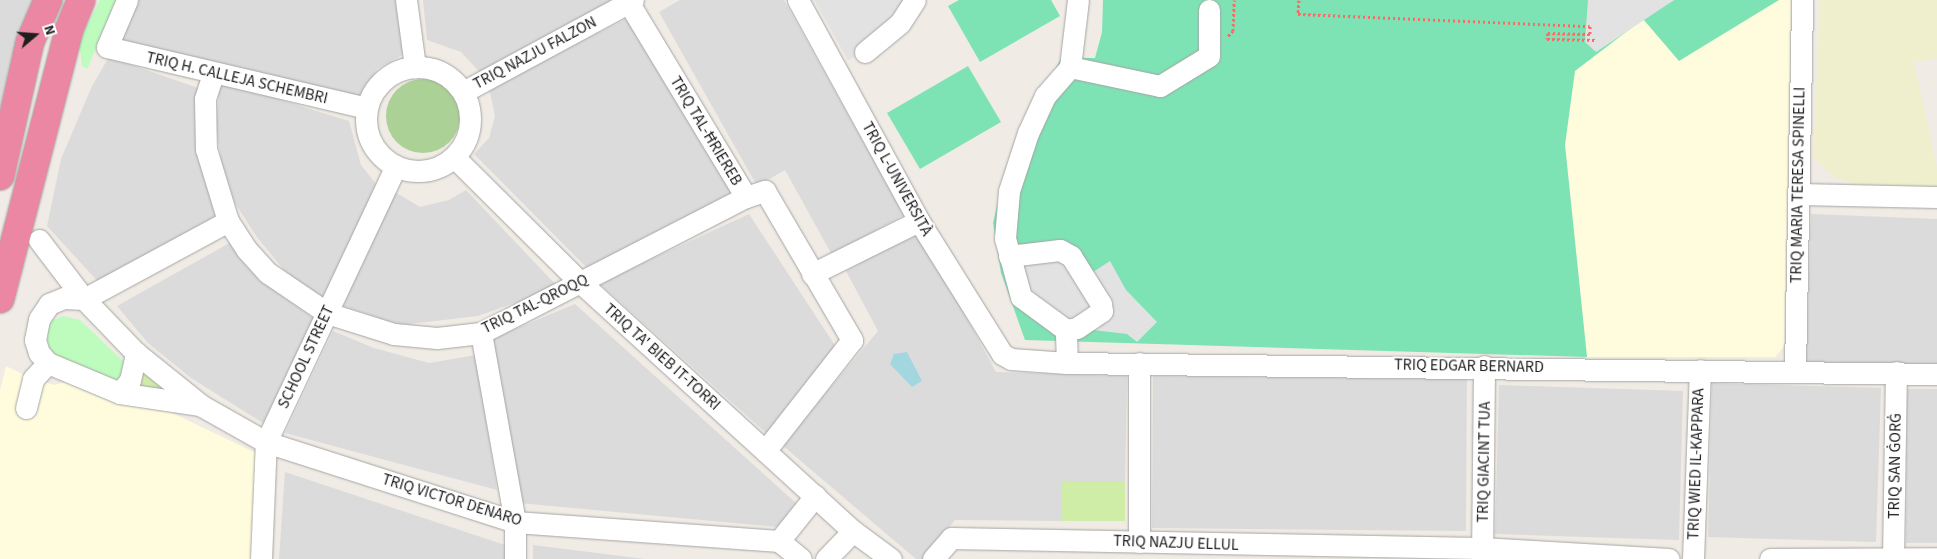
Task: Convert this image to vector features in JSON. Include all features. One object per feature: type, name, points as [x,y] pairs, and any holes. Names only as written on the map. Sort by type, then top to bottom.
[{"type":"highway","points":[[0,176],[30,42],[48,0]]},
{"type":"highway","points":[[0,299],[69,30],[81,0]]},
{"type":"street","name":"TRIQ H. CALLEJA SCHEMBRI","points":[[127,0],[108,47],[213,74],[367,108]]},
{"type":"street","points":[[406,0],[415,67]]},
{"type":"street","name":"TRIQ L-UNIVERSITÀ","points":[[798,0],[919,221],[1002,354]]},
{"type":"street","points":[[866,52],[900,23],[915,0]]},
{"type":"street","points":[[1009,256],[1060,250],[1071,256],[1102,304],[1102,311],[1077,328],[1066,330],[1021,297],[1009,256],[1005,238],[1013,177],[1028,133],[1045,96],[1070,67],[1078,0]]},
{"type":"street","name":"TRIQ MARIA TERESA SPINELLI","points":[[1795,370],[1802,0]]},
{"type":"street","name":"TRIQ NAZJU FALZON","points":[[463,92],[629,1]]},
{"type":"street","name":"TRIQ TAL-ĦRIEREB","points":[[629,1],[746,197],[765,191],[852,340],[765,451]]},
{"type":"street","points":[[1070,67],[1160,86],[1209,56],[1209,10]]},
{"type":"street","points":[[415,67],[442,73],[463,92],[469,109],[469,126],[464,143],[454,157],[426,170],[396,166],[382,156],[372,142],[367,126],[367,108],[373,92],[384,80],[399,70],[415,67]]},
{"type":"street","name":"TRIQ TAL-QROQQ","points":[[213,74],[205,99],[206,149],[228,221],[268,273],[326,313],[415,337],[481,333],[746,197]]},
{"type":"street","name":"TRIQ TA' BIEB IT-TORRI","points":[[454,157],[580,282],[853,531],[891,559]]},
{"type":"street","name":"SCHOOL STREET","points":[[261,559],[266,442],[396,166]]},
{"type":"street","points":[[1798,194],[1937,197]]},
{"type":"street","points":[[26,408],[33,379],[48,363],[39,354],[35,340],[39,320],[49,304],[64,298],[84,299],[228,221]]},
{"type":"street","points":[[812,274],[919,221]]},
{"type":"street","name":"TRIQ VICTOR DENARO","points":[[39,240],[84,299],[136,353],[202,406],[266,442],[515,522],[779,541]]},
{"type":"street","points":[[1066,330],[1068,363]]},
{"type":"street","points":[[481,333],[515,522],[515,559]]},
{"type":"street","points":[[120,393],[130,380],[136,353]]},
{"type":"street","name":"TRIQ EDGAR BERNARD","points":[[1002,354],[1011,359],[1068,363],[1484,366],[1937,374]]},
{"type":"street","name":"TRIQ VICTOR DENARO","points":[[48,363],[120,393],[202,406]]},
{"type":"street","points":[[1139,363],[1139,542]]},
{"type":"street","name":"TRIQ GIACINT TUA","points":[[1482,554],[1484,366]]},
{"type":"street","name":"TRIQ WIED IL-KAPPARA","points":[[1693,559],[1700,370]]},
{"type":"street","name":"TRIQ SAN ĠORĠ","points":[[1893,558],[1896,372]]},
{"type":"street","points":[[801,559],[779,541],[815,496]]},
{"type":"street","points":[[826,559],[853,531]]},
{"type":"street","name":"TRIQ NAZJU ELLUL","points":[[933,559],[951,538],[1139,542],[1313,553],[1482,554],[1669,559]]},
{"type":"street","points":[[1770,559],[1937,558]]},
{"type":"path","points":[[1299,0],[1298,14],[1590,26],[1590,34],[1548,33],[1547,39],[1597,40]]},
{"type":"shaded area","points":[[0,0],[34,0],[0,113]]},
{"type":"shaded area","points":[[136,0],[396,0],[404,54],[377,69],[360,103],[116,43]]},
{"type":"shaded area","points":[[423,0],[617,0],[483,76],[461,52],[427,40]]},
{"type":"shaded area","points":[[680,0],[784,0],[904,215],[832,255],[785,170],[757,186],[659,12]]},
{"type":"shaded area","points":[[814,0],[915,0],[899,34],[848,60]]},
{"type":"shaded area","points":[[1588,0],[1674,0],[1596,52],[1585,42]]},
{"type":"shaded area","points":[[1674,0],[1791,0],[1784,347],[1775,357],[1587,357],[1565,145],[1571,81],[1575,71],[1596,52]]},
{"type":"shaded area","points":[[628,18],[734,197],[587,268],[474,154],[489,138],[495,116],[489,88]]},
{"type":"shaded area","points":[[109,57],[201,89],[222,221],[102,286],[47,226],[61,159],[92,86]]},
{"type":"shaded area","points":[[220,81],[349,121],[361,165],[376,184],[328,300],[312,292],[284,270],[256,236],[235,203],[222,165],[216,127]]},
{"type":"shaded area","points":[[466,190],[558,287],[478,316],[401,325],[343,306],[393,191],[420,207],[449,200]]},
{"type":"shaded area","points":[[749,214],[838,350],[767,434],[599,283]]},
{"type":"shaded area","points":[[1811,214],[1937,219],[1937,366],[1806,362]]},
{"type":"shaded area","points":[[920,231],[996,372],[1127,376],[1125,482],[1063,482],[1062,521],[955,520],[923,559],[916,559],[782,445],[878,331],[846,271]]},
{"type":"shaded area","points":[[233,241],[258,278],[317,321],[263,423],[191,378],[148,343],[117,306]]},
{"type":"shaded area","points":[[1074,249],[1090,274],[1110,261],[1126,290],[1157,322],[1137,342],[1127,334],[1077,328],[1026,295],[1019,252]]},
{"type":"shaded area","points":[[575,304],[796,503],[777,527],[519,503],[491,339]]},
{"type":"shaded area","points":[[333,331],[374,348],[429,363],[476,355],[497,490],[285,433]]},
{"type":"shaded area","points":[[6,366],[33,379],[55,385],[72,380],[145,407],[168,411],[258,454],[252,559],[0,559],[0,390]]},
{"type":"shaded area","points":[[1153,376],[1467,379],[1466,531],[1152,528]]},
{"type":"shaded area","points":[[1712,383],[1881,388],[1876,542],[1708,537]]},
{"type":"shaded area","points":[[1499,385],[1683,391],[1679,540],[1495,534]]},
{"type":"shaded area","points":[[1907,389],[1937,389],[1937,543],[1906,543]]},
{"type":"shaded area","points":[[285,472],[505,545],[505,559],[279,559]]},
{"type":"shaded area","points":[[533,545],[645,559],[533,559]]},
{"type":"green space","points":[[100,0],[117,0],[87,69],[82,66],[79,41]]},
{"type":"green space","points":[[959,0],[1051,0],[1060,16],[980,62],[948,6]]},
{"type":"green space","points":[[1103,0],[1643,0],[1643,19],[1575,71],[1565,145],[1587,357],[1025,340],[1001,273],[993,223],[1006,167],[1061,58],[1095,58],[1102,32]]},
{"type":"green space","points":[[1674,0],[1779,0],[1679,61],[1643,19]]},
{"type":"green space","points":[[1820,0],[1937,0],[1937,58],[1914,62],[1937,168],[1937,188],[1867,187],[1834,177],[1813,157]]},
{"type":"green space","points":[[968,66],[1001,122],[920,169],[887,113]]},
{"type":"green space","points":[[416,79],[430,79],[444,85],[454,95],[460,109],[460,123],[454,137],[444,147],[430,153],[416,153],[402,147],[392,137],[386,123],[386,109],[392,95],[402,85]]},
{"type":"green space","points":[[63,316],[80,320],[123,361],[125,364],[118,382],[54,357],[45,336],[51,321]]},
{"type":"green space","points":[[142,369],[174,395],[133,386]]},
{"type":"green space","points":[[1062,482],[1125,482],[1125,521],[1062,521]]},
{"type":"water","points":[[907,352],[922,381],[912,387],[890,364],[894,354]]}]
